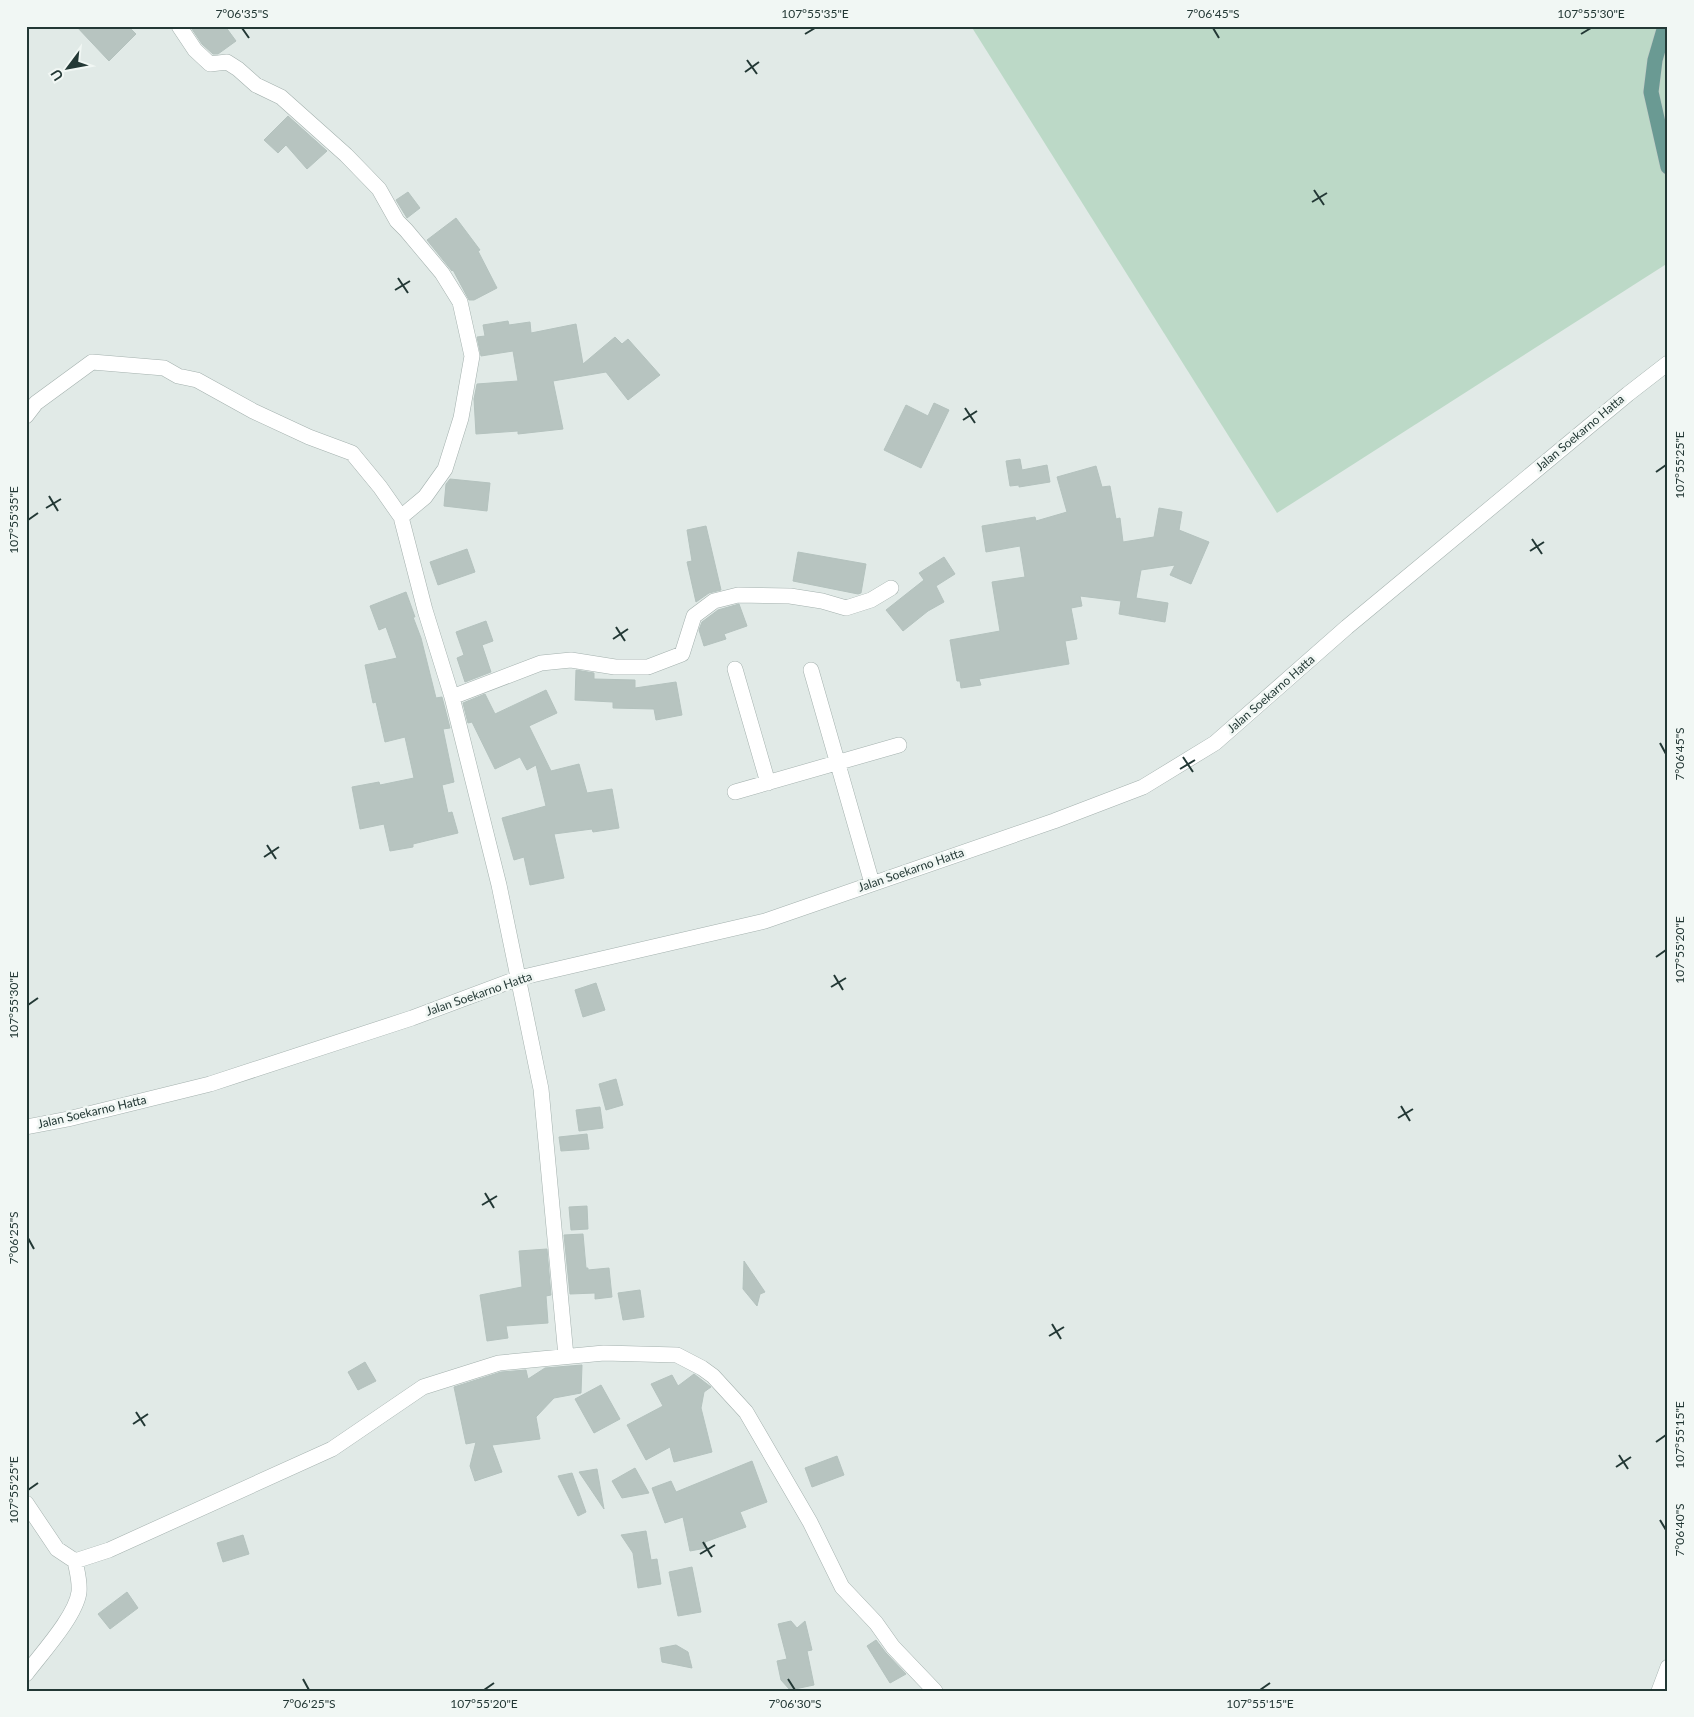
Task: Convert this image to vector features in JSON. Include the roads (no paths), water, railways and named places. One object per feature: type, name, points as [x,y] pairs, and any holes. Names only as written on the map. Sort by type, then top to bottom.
[{"type":"main road","points":[[1665,26],[1655,60],[1651,92],[1668,166]]},
{"type":"street","points":[[179,26],[194,50],[210,64],[227,62],[256,85],[281,97],[346,155],[379,190],[396,221],[442,272],[460,302],[472,356],[460,418],[445,469],[425,497],[401,517]]},
{"type":"street","points":[[26,416],[36,403],[92,362],[164,368],[178,376],[197,380],[253,411],[293,430],[352,453],[380,487],[401,517],[425,610],[452,697],[499,885],[541,1089],[566,1356]]},
{"type":"street","name":"Jalan Soekarno Hatta","points":[[26,1127],[68,1119],[210,1084],[412,1018],[519,978],[765,921],[1054,821],[1144,787],[1215,743],[1347,627],[1620,400],[1668,363]]},
{"type":"street","points":[[452,697],[541,663],[570,660],[615,667],[648,667],[682,654],[694,616],[714,601],[738,595],[790,596],[822,601],[846,608],[871,600],[891,588]]},
{"type":"street","points":[[735,669],[768,783]]},
{"type":"street","points":[[811,670],[872,883]]},
{"type":"street","points":[[735,792],[900,745]]},
{"type":"street","points":[[75,1561],[109,1550],[332,1449],[423,1386],[499,1363],[604,1353],[677,1355],[713,1376],[746,1412],[810,1522],[842,1587],[876,1623],[893,1647],[935,1691]]},
{"type":"street","points":[[26,1503],[57,1549],[75,1561],[78,1574],[78,1592],[74,1610],[26,1674]]},
{"type":"street","points":[[1659,1691],[1668,1667]]}]
